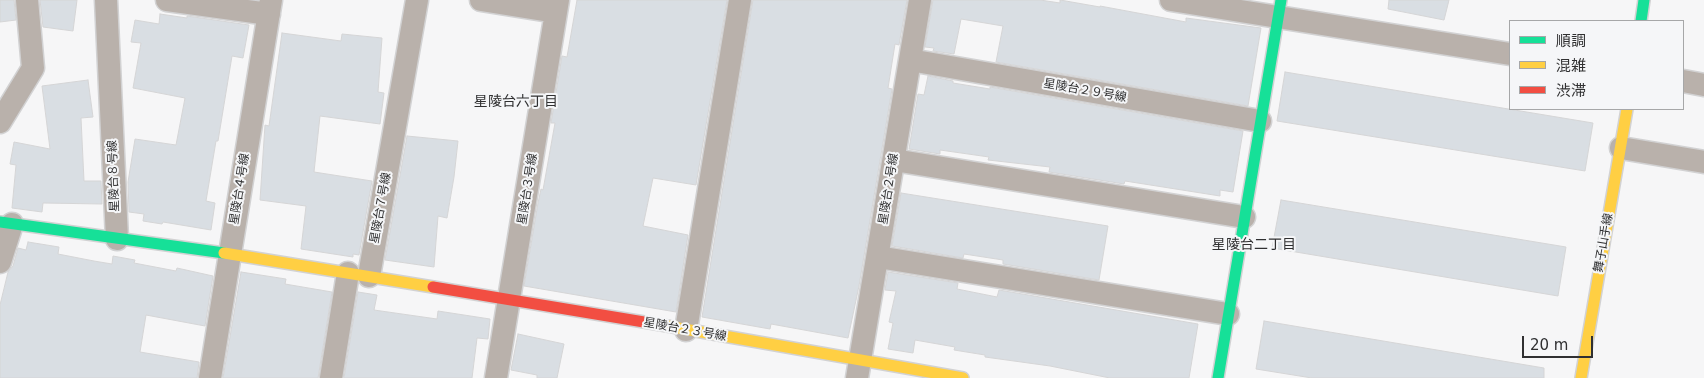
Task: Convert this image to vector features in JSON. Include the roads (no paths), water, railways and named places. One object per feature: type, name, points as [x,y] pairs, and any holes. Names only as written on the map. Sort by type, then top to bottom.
[{"type":"street","points":[[0,122],[33,68],[27,0]]},
{"type":"street","name":"星陵台８号線","points":[[106,0],[117,239]]},
{"type":"street","points":[[167,0],[270,7]]},
{"type":"street","name":"星陵台７号線","points":[[332,378],[358,275],[417,0]]},
{"type":"street","points":[[481,0],[557,6]]},
{"type":"street","points":[[686,330],[740,0]]},
{"type":"street","name":"星陵台２号線","points":[[858,369],[920,0]]},
{"type":"street","points":[[1171,0],[1279,9],[1509,54]]},
{"type":"street","points":[[1640,20],[1644,0]]},
{"type":"street","name":"星陵台３号線","points":[[496,378],[557,6]]},
{"type":"street","name":"星陵台４号線","points":[[210,378],[270,7]]},
{"type":"street","points":[[1218,378],[1279,9]]},
{"type":"street","name":"星陵台２９号線","points":[[910,60],[1260,121]]},
{"type":"street","points":[[1684,81],[1704,85]]},
{"type":"street","name":"舞子山手線","points":[[1581,378],[1627,110]]},
{"type":"street","points":[[1621,148],[1704,162]]},
{"type":"street","points":[[894,160],[1244,217]]},
{"type":"street","points":[[0,262],[6,223],[230,254],[358,275]]},
{"type":"street","points":[[878,256],[1228,314]]},
{"type":"street","name":"星陵台２３号線","points":[[358,275],[686,330],[858,369],[963,378]]},
{"type":"district","name":"星陵台六丁目","points":[[516,102]]},
{"type":"district","name":"星陵台二丁目","points":[[1254,245]]}]
